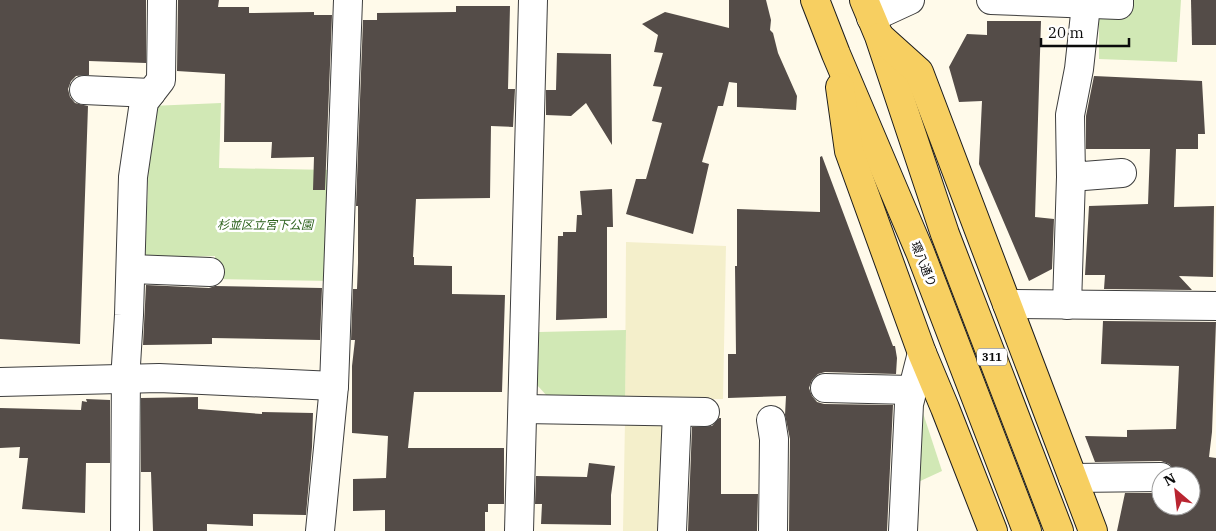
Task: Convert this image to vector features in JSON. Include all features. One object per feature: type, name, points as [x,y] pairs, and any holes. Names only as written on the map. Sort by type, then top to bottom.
[{"type":"main road","name":"環八通り","points":[[815,0],[920,252],[1027,531]]},
{"type":"main road","points":[[871,18],[919,72],[1093,531]]},
{"type":"main road","name":"311","points":[[871,18],[945,234],[1059,531]]},
{"type":"main road","points":[[836,54],[848,151],[922,353],[946,408],[992,531]]},
{"type":"street","points":[[125,531],[126,379],[133,177],[144,102],[161,80],[162,0]]},
{"type":"street","points":[[320,531],[334,386],[348,0]]},
{"type":"street","points":[[519,531],[520,436],[523,409],[533,0]]},
{"type":"street","points":[[871,18],[910,0]]},
{"type":"street","points":[[991,0],[1086,5],[1119,5],[1120,0]]},
{"type":"street","points":[[1067,305],[1071,177],[1070,115],[1079,68],[1086,5]]},
{"type":"street","points":[[84,90],[150,93]]},
{"type":"street","points":[[1071,177],[1122,173]]},
{"type":"street","points":[[130,269],[210,272]]},
{"type":"street","points":[[1007,304],[1216,306]]},
{"type":"street","points":[[903,531],[909,404],[922,353]]},
{"type":"street","points":[[0,382],[159,378],[334,386]]},
{"type":"street","points":[[825,388],[912,390]]},
{"type":"street","points":[[523,409],[705,412]]},
{"type":"street","points":[[672,531],[677,412]]},
{"type":"street","points":[[771,420],[774,439],[773,531]]},
{"type":"street","points":[[1073,478],[1151,477]]},
{"type":"shaded area","points":[[626,242],[726,246],[723,399],[625,400]]},
{"type":"shaded area","points":[[625,421],[664,421],[665,531],[623,531]]},
{"type":"green space","points":[[1129,0],[1181,0],[1177,62],[1099,59],[1099,16],[1129,17]]},
{"type":"green space","name":"杉並区立宮下公園","points":[[221,103],[219,168],[332,170],[331,281],[215,279],[215,256],[145,258],[151,106]]},
{"type":"green space","points":[[626,330],[625,400],[548,397],[537,385],[539,332]]},
{"type":"green space","points":[[922,410],[942,471],[916,483]]},
{"type":"building","points":[[0,0],[146,0],[146,63],[89,61],[89,75],[76,76],[71,81],[68,89],[70,97],[75,103],[88,106],[80,344],[0,339]]},
{"type":"building","points":[[178,0],[219,0],[218,7],[249,7],[249,13],[314,12],[314,15],[332,15],[325,190],[313,190],[314,157],[271,158],[272,142],[224,142],[225,74],[177,71]]},
{"type":"building","points":[[729,0],[766,0],[771,20],[770,30],[773,33],[778,53],[797,96],[796,110],[737,107],[737,83],[729,82],[723,106],[718,106],[702,162],[709,164],[693,234],[626,214],[636,179],[646,179],[662,123],[652,121],[662,87],[653,86],[663,53],[654,52],[658,35],[642,24],[665,12],[729,28]]},
{"type":"building","points":[[1191,0],[1216,0],[1216,45],[1192,45]]},
{"type":"building","points":[[456,6],[510,6],[508,89],[515,89],[513,127],[491,126],[490,198],[416,199],[413,257],[414,265],[452,266],[452,294],[505,295],[502,392],[414,392],[408,448],[504,448],[504,504],[488,504],[488,512],[485,512],[485,531],[385,531],[385,510],[353,511],[353,479],[386,478],[388,436],[352,433],[352,366],[355,340],[351,340],[353,289],[357,289],[358,263],[358,206],[356,206],[363,20],[377,20],[377,13],[456,12]]},
{"type":"building","points":[[987,21],[1041,21],[1035,217],[1054,219],[1052,269],[1029,281],[979,164],[982,101],[959,102],[949,67],[967,34],[987,35]]},
{"type":"building","points":[[557,53],[611,54],[612,145],[586,103],[571,116],[546,115],[546,90],[556,90]]},
{"type":"building","points":[[1094,76],[1202,81],[1205,134],[1198,134],[1198,149],[1176,149],[1174,207],[1214,206],[1213,277],[1179,276],[1192,290],[1104,289],[1105,275],[1085,275],[1089,206],[1148,204],[1150,149],[1086,149],[1086,116]]},
{"type":"building","points":[[822,156],[893,346],[895,346],[897,358],[896,374],[825,372],[818,374],[812,380],[809,388],[817,402],[824,404],[893,405],[887,531],[789,531],[790,439],[785,415],[786,396],[728,398],[728,354],[736,354],[735,266],[737,266],[737,209],[820,212],[820,157]]},
{"type":"building","points":[[612,189],[613,227],[607,227],[607,318],[556,320],[558,236],[563,236],[563,232],[576,232],[577,215],[582,215],[580,191]]},
{"type":"building","points":[[146,285],[209,288],[215,286],[322,288],[320,340],[212,338],[212,344],[143,345]]},
{"type":"building","points":[[1103,321],[1216,322],[1212,432],[1209,457],[1216,458],[1216,531],[1117,531],[1125,493],[1151,493],[1151,516],[1201,516],[1201,466],[1171,466],[1161,461],[1095,462],[1085,436],[1127,437],[1127,430],[1176,429],[1179,366],[1101,364]]},
{"type":"building","points":[[198,397],[198,409],[262,414],[262,412],[313,413],[306,515],[253,514],[253,526],[207,524],[207,531],[153,531],[151,472],[141,472],[141,398]]},
{"type":"building","points":[[86,399],[110,400],[110,463],[86,463],[85,513],[22,509],[28,458],[19,458],[20,447],[0,448],[0,408],[81,410],[82,401],[87,402]]},
{"type":"building","points":[[721,418],[721,494],[758,494],[757,531],[688,531],[692,427],[712,426]]},
{"type":"building","points":[[589,463],[615,466],[611,495],[611,525],[541,524],[542,504],[535,504],[536,476],[587,477]]}]
